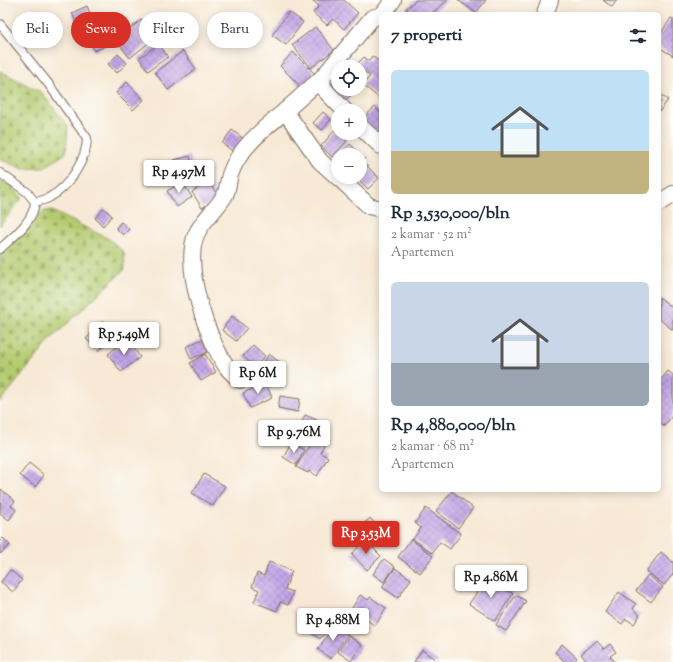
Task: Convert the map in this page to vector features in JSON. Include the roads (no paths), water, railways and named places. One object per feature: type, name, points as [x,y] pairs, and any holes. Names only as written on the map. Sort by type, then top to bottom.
[{"type":"street","points":[[546,12],[550,0]]},
{"type":"street","points":[[240,380],[228,368],[210,334],[200,304],[191,254],[196,234],[225,195],[231,171],[240,156],[256,136],[322,78],[361,29],[372,18],[379,14]]},
{"type":"street","points":[[322,78],[323,88],[338,104]]},
{"type":"street","points":[[284,111],[320,161],[331,171]]},
{"type":"street","points":[[367,133],[379,144]]},
{"type":"street","points":[[345,184],[369,206],[379,208]]},
{"type":"street","points":[[661,202],[673,194]]},
{"type":"lane","points":[[0,24],[47,82],[87,138],[87,149],[70,179],[50,198],[35,202]]},
{"type":"lane","points":[[0,173],[27,192],[35,202]]},
{"type":"lane","points":[[0,249],[23,227],[35,202]]}]
